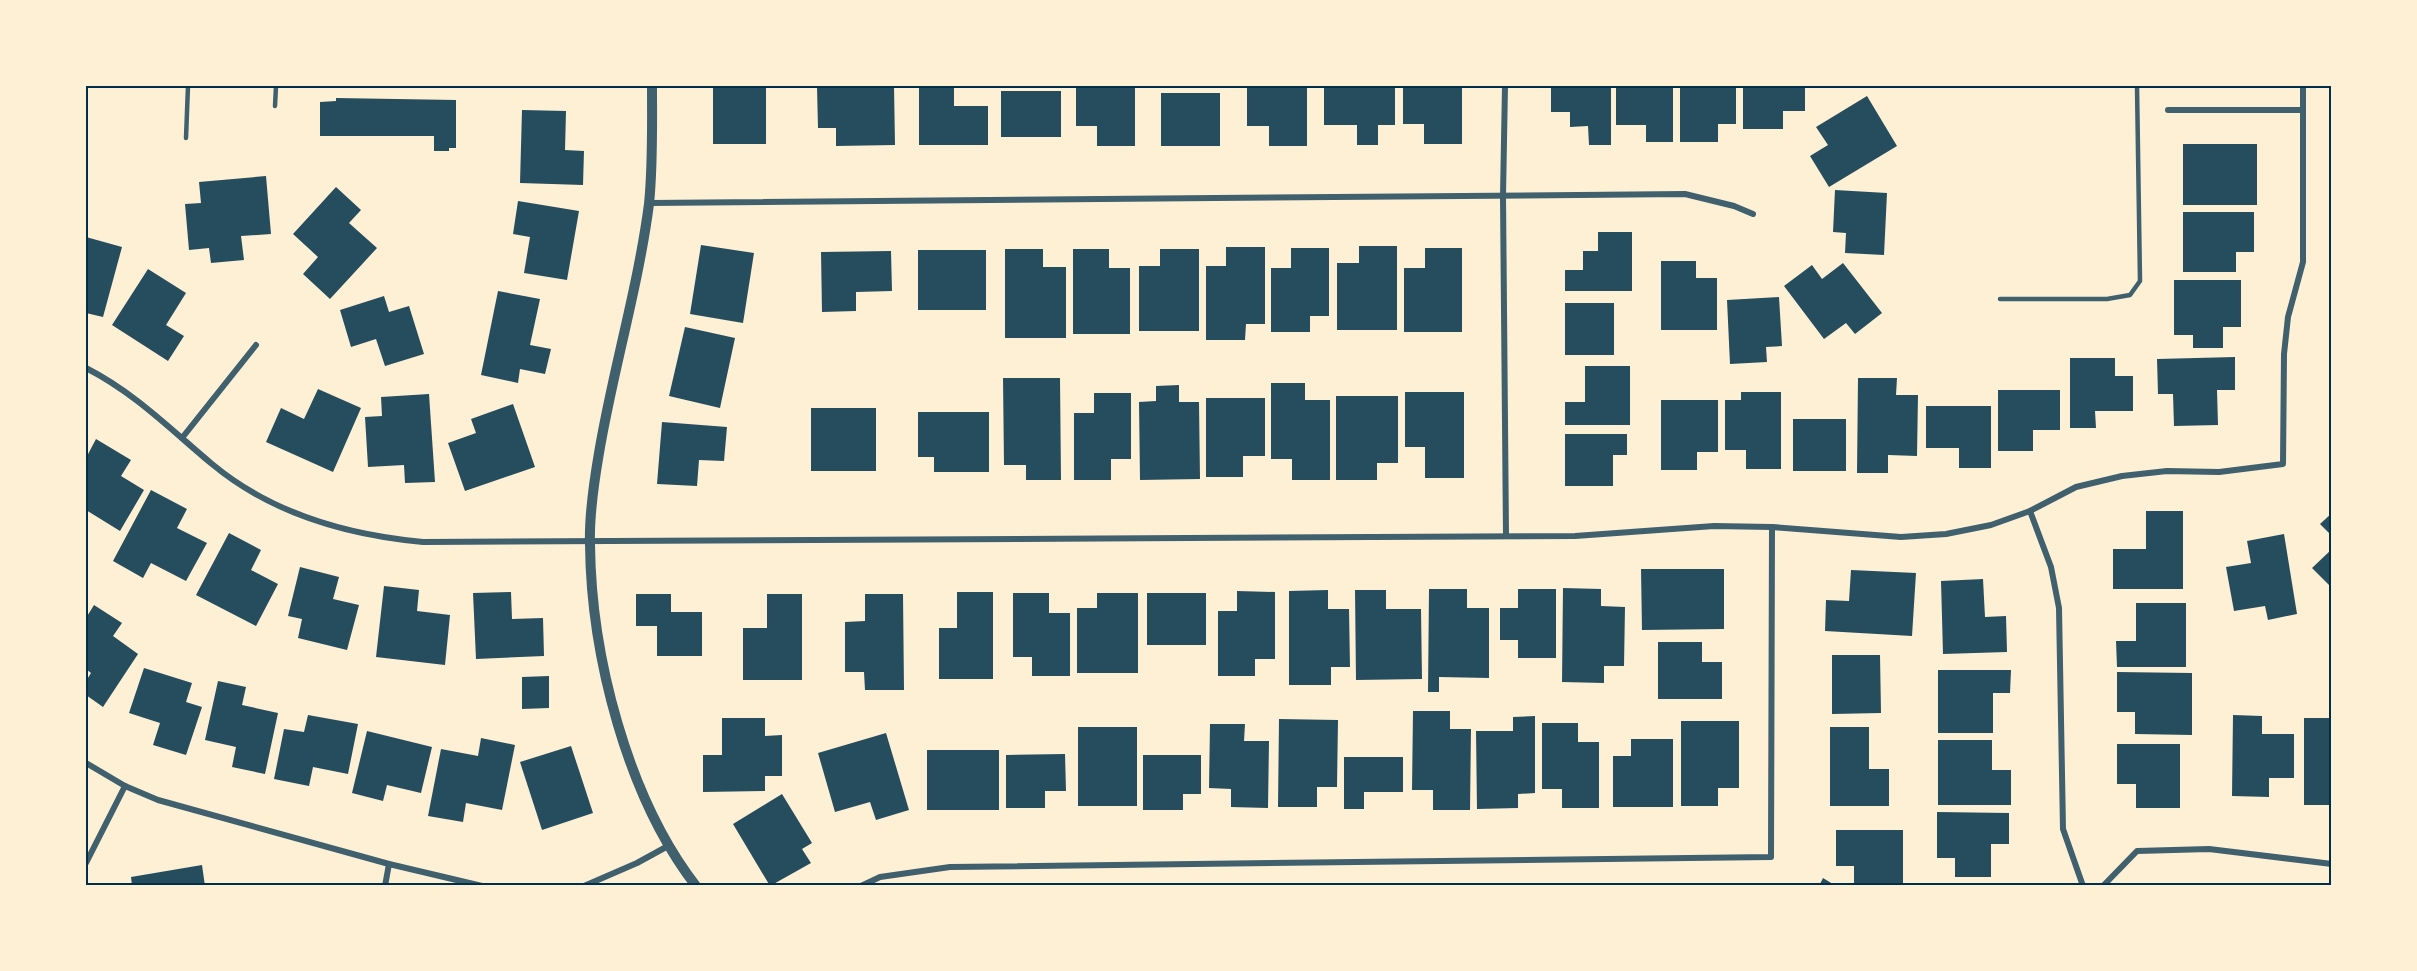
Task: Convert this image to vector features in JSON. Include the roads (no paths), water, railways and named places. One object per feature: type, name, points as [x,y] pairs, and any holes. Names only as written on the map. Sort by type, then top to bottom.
[{"type":"street","points":[[652,86],[649,203],[599,453],[590,542],[592,595],[609,691],[624,749],[668,846],[696,885]]},
{"type":"street","points":[[1505,86],[1503,196],[1506,536]]},
{"type":"street","points":[[86,368],[110,380],[142,402],[214,465],[244,487],[303,516],[348,531],[423,542],[1575,536],[1714,526],[1772,527],[1901,537],[1946,534],[1991,525],[2030,511],[2076,487],[2122,476],[2168,471],[2219,472],[2283,464],[2284,354],[2288,317],[2303,262],[2303,86]]},
{"type":"street","points":[[2168,110],[2303,110]]},
{"type":"street","points":[[649,203],[1685,194],[1734,206],[1753,214]]},
{"type":"street","points":[[182,438],[256,345]]},
{"type":"street","points":[[2030,511],[2051,567],[2060,608],[2063,830],[2083,885]]},
{"type":"street","points":[[861,885],[880,877],[950,867],[1771,857],[1772,527]]},
{"type":"street","points":[[86,763],[125,786],[195,811],[389,864],[482,885]]},
{"type":"street","points":[[86,863],[125,786]]},
{"type":"street","points":[[584,885],[668,846]]},
{"type":"street","points":[[2103,885],[2137,851],[2209,849],[2331,864]]},
{"type":"street","points":[[385,885],[389,864]]},
{"type":"lane","points":[[186,138],[188,86]]},
{"type":"lane","points":[[275,106],[276,86]]},
{"type":"lane","points":[[2000,299],[2107,299],[2130,295],[2140,281],[2137,86]]}]
